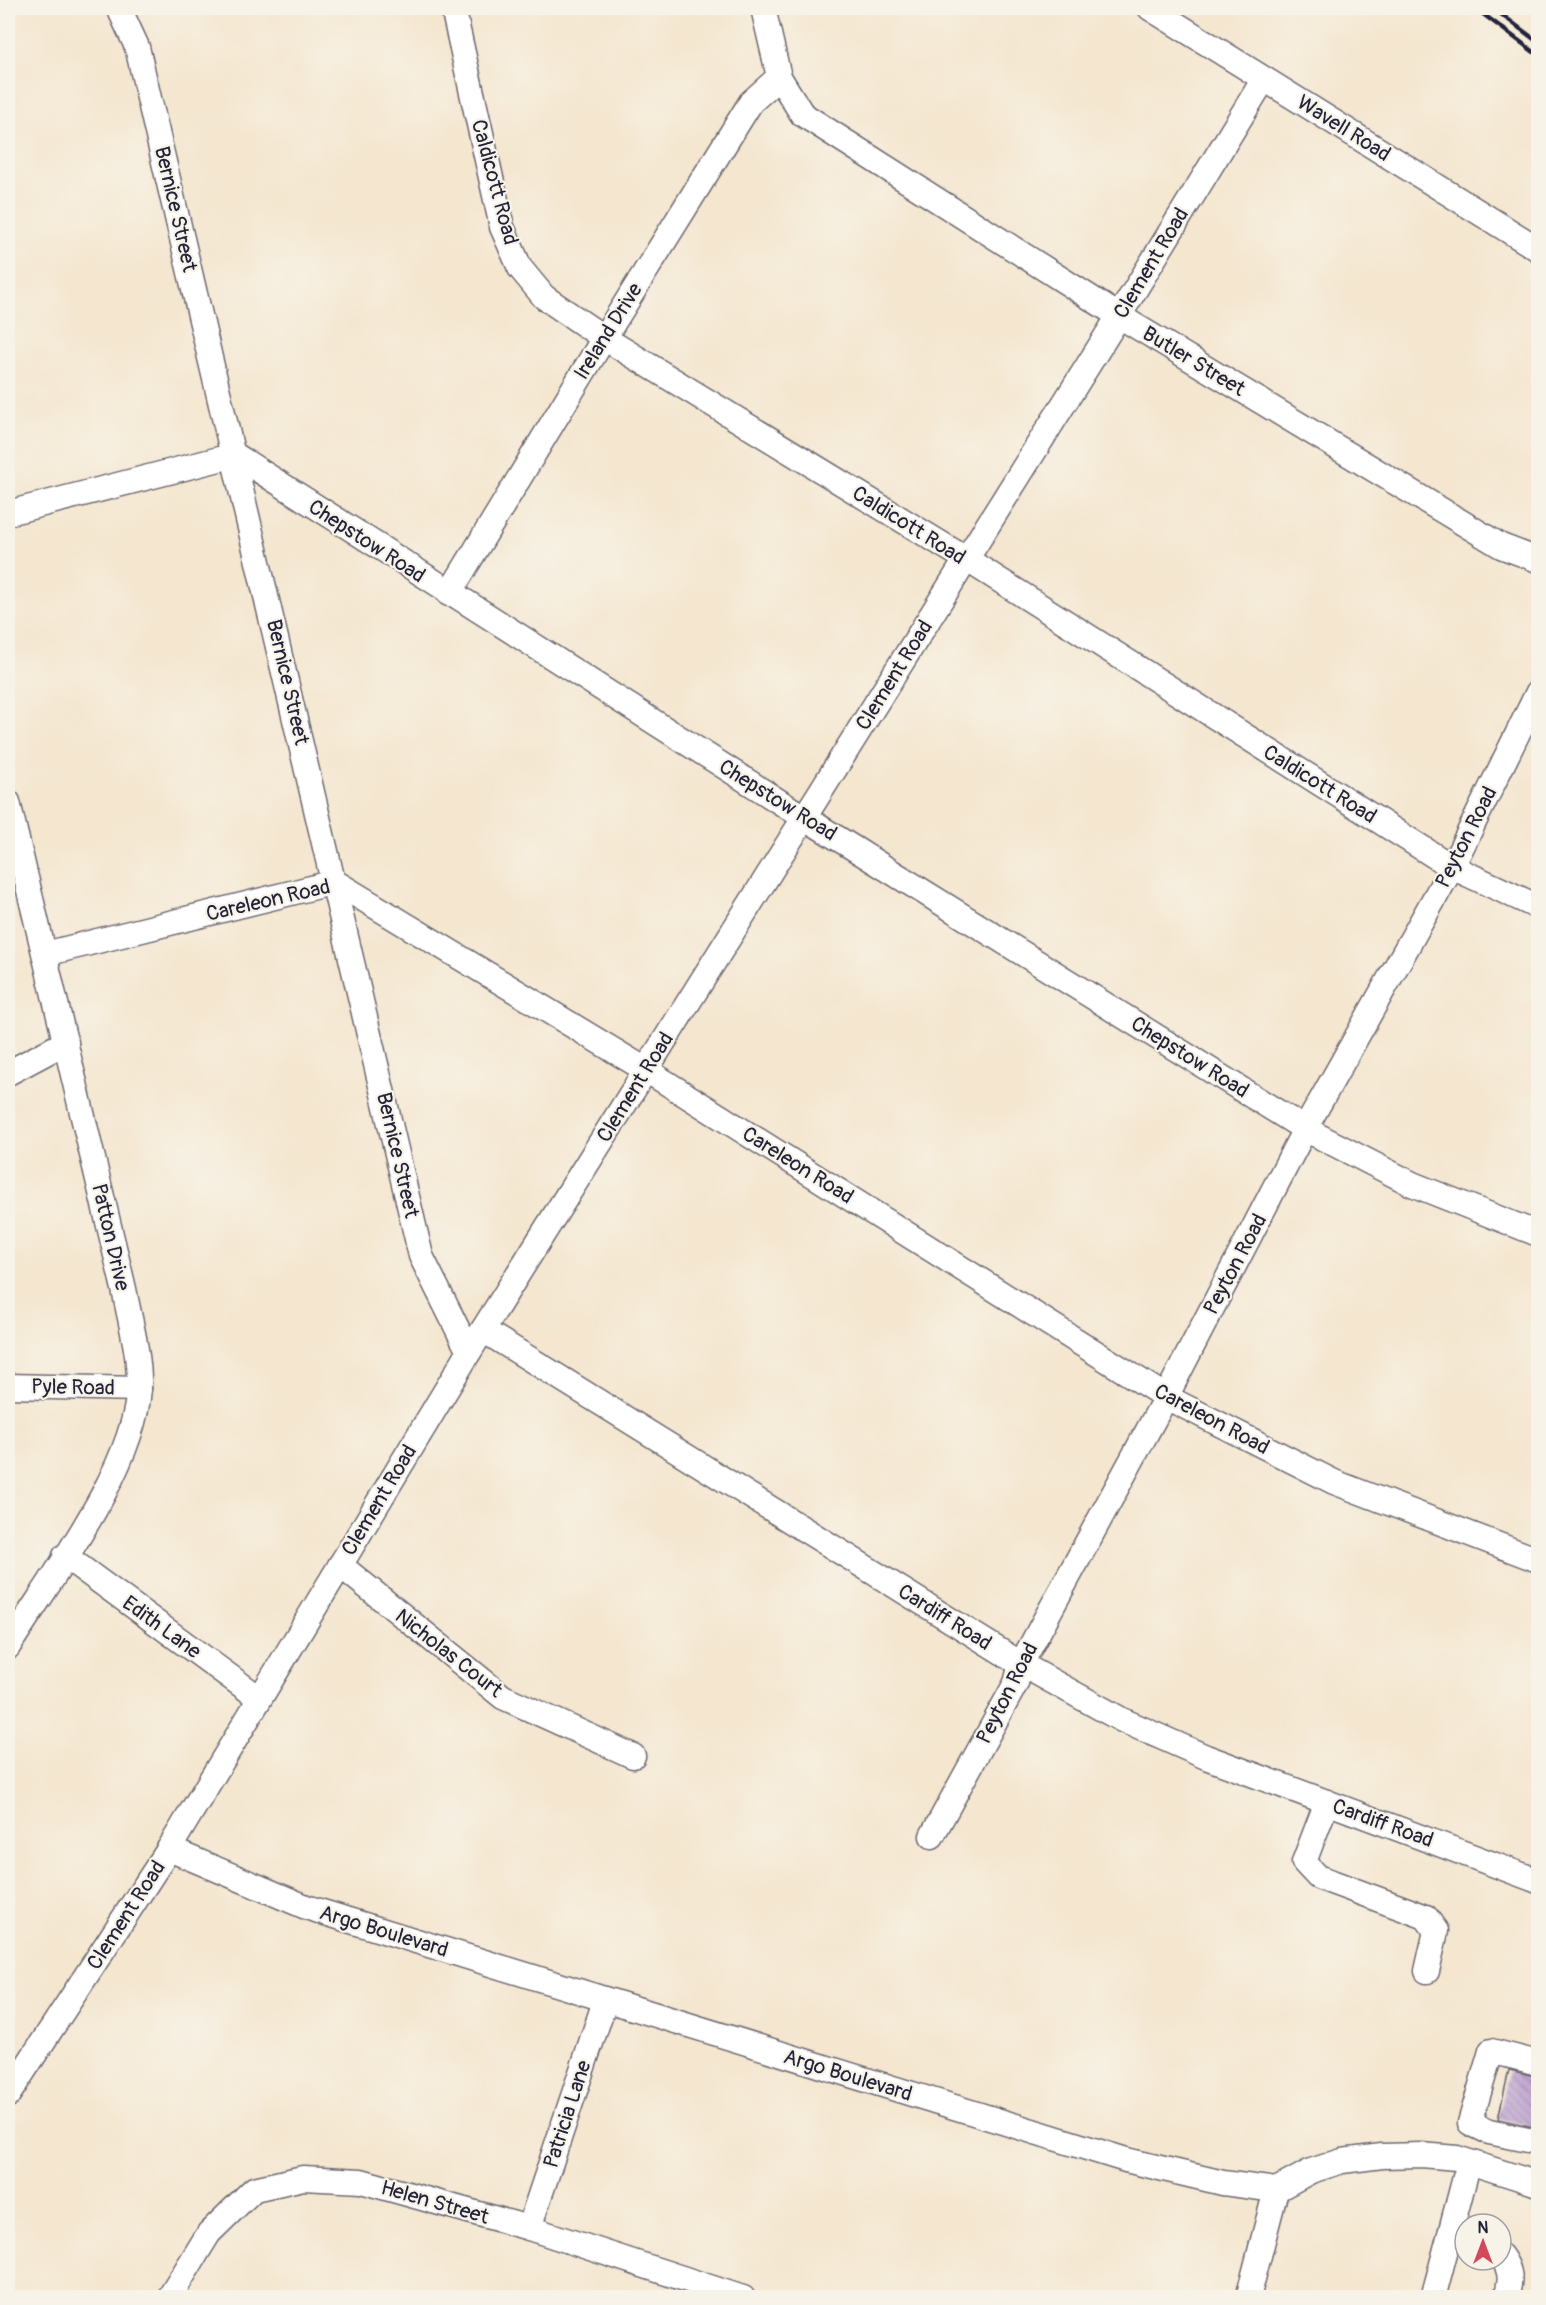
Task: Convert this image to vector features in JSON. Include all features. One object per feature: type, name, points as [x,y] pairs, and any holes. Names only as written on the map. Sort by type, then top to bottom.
[{"type":"street","name":"Bernice Street","points":[[119,8],[138,46],[421,1256],[469,1352]]},
{"type":"street","name":"Caldicott Road","points":[[453,8],[502,227],[520,268],[544,297],[604,338],[966,559],[1452,867],[1539,907]]},
{"type":"street","name":"Butler Street","points":[[763,8],[778,77],[802,114],[1119,316],[1501,546],[1539,560]]},
{"type":"street","name":"Wavell Road","points":[[1150,8],[1539,249]]},
{"type":"street","name":"Ireland Drive","points":[[449,594],[604,338],[751,102],[778,77]]},
{"type":"street","name":"Clement Road","points":[[8,2095],[169,1849],[469,1352],[1119,316],[1264,79]]},
{"type":"street","points":[[8,513],[235,455]]},
{"type":"street","name":"Chepstow Road","points":[[235,455],[449,594],[1305,1129],[1412,1185],[1539,1234]]},
{"type":"street","name":"Peyton Road","points":[[932,1836],[1016,1683],[1021,1664],[1166,1396],[1305,1129],[1452,867],[1539,692]]},
{"type":"street","name":"Patton Drive","points":[[8,802],[136,1346],[139,1389],[129,1438],[102,1498],[8,1647]]},
{"type":"street","name":"Careleon Road","points":[[45,954],[335,882],[646,1070],[1166,1396],[1334,1482],[1539,1560]]},
{"type":"street","points":[[8,1073],[66,1042]]},
{"type":"street","name":"Cardiff Road","points":[[483,1330],[1021,1664],[1132,1724],[1206,1757],[1539,1881]]},
{"type":"street","name":"Pyle Road","points":[[8,1386],[139,1389]]},
{"type":"street","name":"Edith Lane","points":[[65,1556],[259,1698]]},
{"type":"street","name":"Nicholas Court","points":[[340,1566],[503,1697],[633,1755]]},
{"type":"street","points":[[1327,1802],[1304,1862],[1318,1877],[1426,1917],[1436,1931],[1427,1971]]},
{"type":"street","name":"Argo Boulevard","points":[[169,1849],[306,1907],[605,2001],[1126,2160],[1223,2183],[1276,2190]]},
{"type":"street","name":"Patricia Lane","points":[[529,2228],[605,2001]]},
{"type":"street","points":[[1539,2062],[1491,2051],[1470,2123],[1489,2132],[1539,2142]]},
{"type":"street","points":[[1463,2212],[1475,2164],[1489,2132]]},
{"type":"street","points":[[1248,2298],[1276,2190],[1311,2171],[1342,2161],[1382,2156],[1421,2155],[1475,2164],[1539,2184]]},
{"type":"street","name":"Helen Street","points":[[169,2298],[209,2233],[254,2189],[303,2178],[361,2181],[529,2228],[743,2298]]},
{"type":"street","points":[[1433,2298],[1453,2246]]},
{"type":"street","points":[[1506,2298],[1511,2280],[1509,2272]]},
{"type":"building","points":[[1509,2070],[1539,2077],[1539,2128],[1498,2119]]},
{"type":"railway","points":[[1475,8],[1538,55]]},
{"type":"railway","points":[[1493,8],[1538,42]]}]
